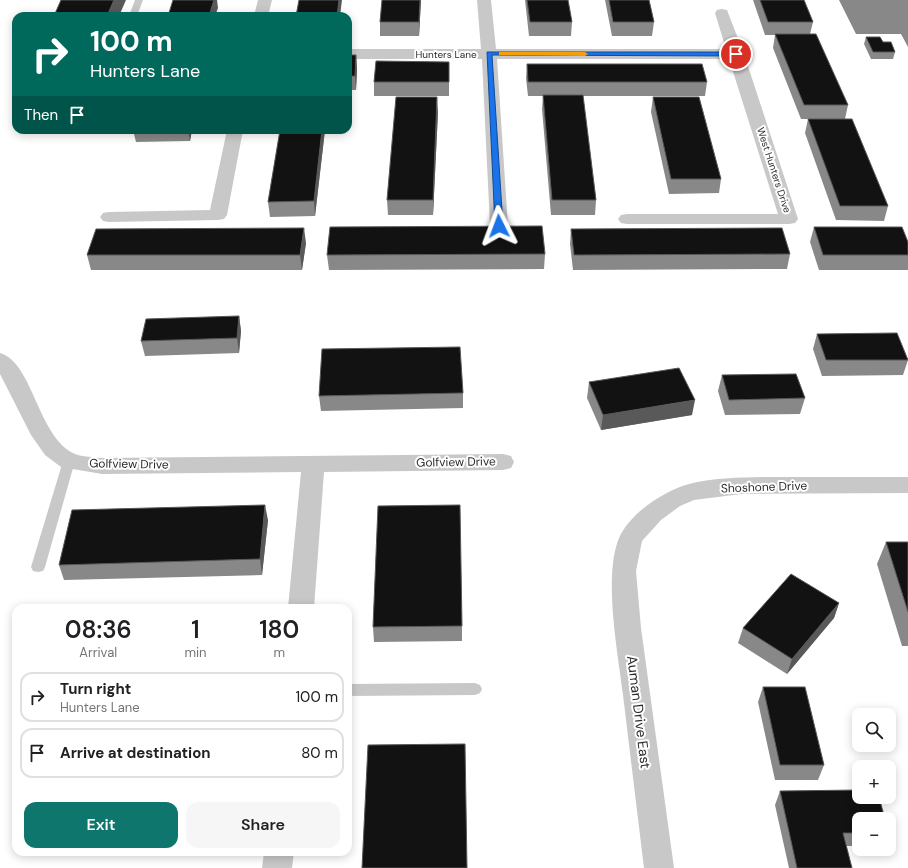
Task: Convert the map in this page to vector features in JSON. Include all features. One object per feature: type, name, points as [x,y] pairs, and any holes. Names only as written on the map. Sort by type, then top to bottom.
[{"type":"street","points":[[262,12],[265,0]]},
{"type":"street","points":[[484,0],[489,54],[499,226]]},
{"type":"street","name":"West Hunters Drive","points":[[627,219],[789,219],[722,13]]},
{"type":"street","name":"Hunters Lane","points":[[352,54],[736,54]]},
{"type":"street","points":[[109,216],[218,215],[234,134]]},
{"type":"street","name":"Golfview Drive","points":[[0,360],[11,373],[42,435],[53,449],[69,461],[102,466],[503,462]]},
{"type":"street","points":[[301,604],[313,463]]},
{"type":"street","name":"Shoshone Drive","points":[[627,555],[631,539],[652,514],[672,500],[691,492],[741,486],[908,485]]},
{"type":"street","name":"Auman Drive East","points":[[627,555],[624,571],[628,628],[659,868]]},
{"type":"street","points":[[277,868],[278,856]]},
{"type":"lane","points":[[134,12],[139,0]]},
{"type":"lane","points":[[38,567],[69,461]]},
{"type":"lane","points":[[352,690],[475,689]]},
{"type":"building","points":[[61,0],[114,0],[109,12],[56,12]]},
{"type":"building","points":[[173,0],[214,0],[210,12],[169,12]]},
{"type":"building","points":[[299,0],[339,0],[338,12],[297,12]]},
{"type":"building","points":[[382,0],[420,0],[419,22],[380,22]]},
{"type":"building","points":[[527,0],[568,0],[572,22],[530,22]]},
{"type":"building","points":[[609,0],[649,0],[654,22],[613,22]]},
{"type":"building","points":[[760,0],[804,0],[813,22],[768,22]]},
{"type":"building","points":[[775,34],[816,34],[848,105],[804,105]]},
{"type":"building","points":[[866,37],[880,37],[883,42],[891,42],[895,52],[873,52]]},
{"type":"building","points":[[352,55],[356,55],[355,76],[352,76]]},
{"type":"building","points":[[376,61],[449,62],[449,82],[374,82]]},
{"type":"building","points":[[527,64],[702,64],[707,82],[528,82]]},
{"type":"building","points":[[543,95],[583,95],[596,200],[552,200]]},
{"type":"building","points":[[396,97],[437,97],[433,200],[387,200]]},
{"type":"building","points":[[653,97],[699,97],[721,179],[671,179]]},
{"type":"building","points":[[808,119],[852,119],[888,206],[840,206]]},
{"type":"building","points":[[279,134],[322,134],[314,201],[268,202]]},
{"type":"building","points":[[542,226],[545,254],[327,255],[330,227]]},
{"type":"building","points":[[814,227],[902,227],[908,242],[908,255],[823,255]]},
{"type":"building","points":[[304,228],[300,255],[87,255],[96,229]]},
{"type":"building","points":[[782,228],[790,254],[574,255],[571,229]]},
{"type":"building","points":[[239,316],[237,338],[141,341],[146,319]]},
{"type":"building","points":[[897,333],[908,360],[826,360],[817,334]]},
{"type":"building","points":[[460,347],[463,393],[319,396],[322,349]]},
{"type":"building","points":[[679,368],[695,400],[603,415],[589,382]]},
{"type":"building","points":[[796,374],[805,398],[729,400],[722,375]]},
{"type":"building","points":[[265,505],[260,559],[59,565],[72,510]]},
{"type":"building","points":[[460,505],[462,626],[373,627],[378,506]]},
{"type":"building","points":[[886,542],[908,542],[908,612]]},
{"type":"building","points":[[791,574],[839,603],[792,659],[743,628]]},
{"type":"building","points":[[763,687],[805,687],[824,765],[780,765]]},
{"type":"building","points":[[465,744],[467,868],[362,868],[368,745]]},
{"type":"building","points":[[852,790],[852,804],[881,804],[883,812],[852,812],[852,833],[843,833],[852,868],[797,868],[780,791]]},
{"type":"slow traffic","points":[[501,54],[585,54]]},
{"type":"route","points":[[499,226],[489,54],[736,54]]}]
